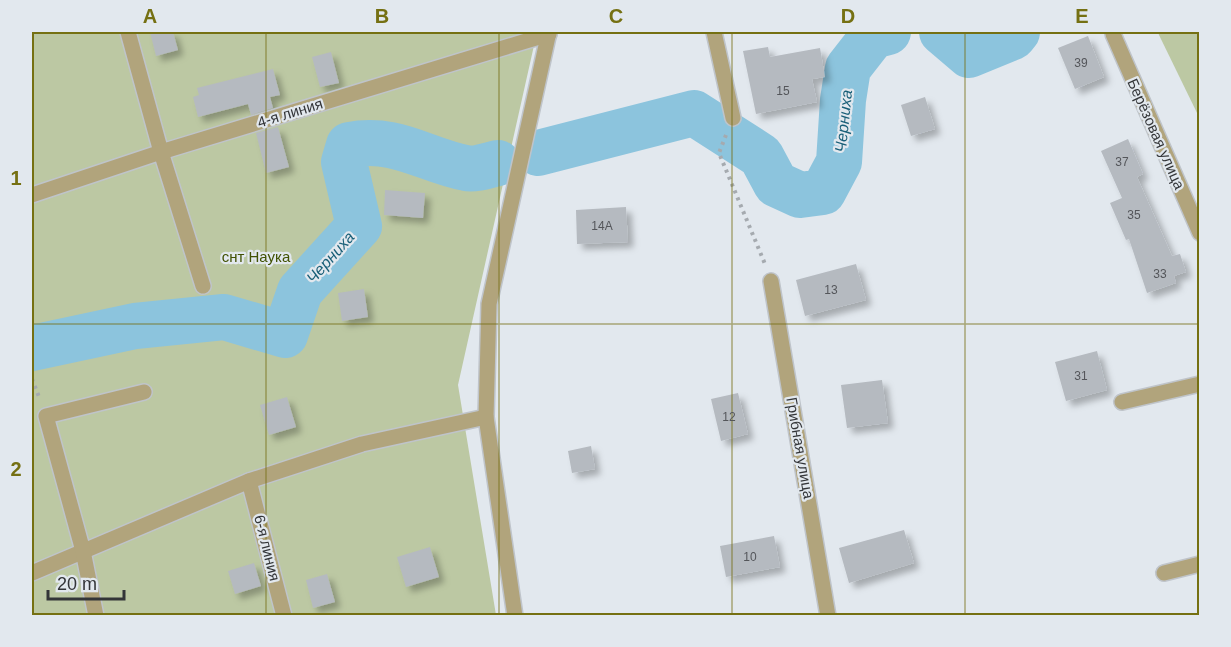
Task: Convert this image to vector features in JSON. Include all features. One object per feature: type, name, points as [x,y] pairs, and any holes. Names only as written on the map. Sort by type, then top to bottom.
[{"type":"street","points":[[128,32],[161,152],[203,286]]},
{"type":"street","points":[[714,32],[733,118]]},
{"type":"street","points":[[515,615],[486,417],[489,303],[549,33]]},
{"type":"street","name":"4-я линия","points":[[32,195],[161,152],[549,33]]},
{"type":"street","name":"Берёзовая улица","points":[[1113,34],[1200,233]]},
{"type":"street","name":"Грибная улица","points":[[771,281],[828,615]]},
{"type":"street","points":[[1122,402],[1200,384]]},
{"type":"street","points":[[96,615],[83,551],[46,416],[144,392]]},
{"type":"street","points":[[32,573],[249,481],[362,444],[486,417]]},
{"type":"street","name":"6-я линия","points":[[249,481],[284,615]]},
{"type":"street","points":[[1164,573],[1200,564]]},
{"type":"path","points":[[719,153],[771,281]]},
{"type":"green space","name":"снт Наука","points":[[32,32],[537,32],[458,385],[496,615],[32,615]]},
{"type":"green space","points":[[1158,32],[1199,32],[1199,117],[1159,35]]},
{"type":"building","points":[[150,32],[173,32],[178,50],[156,56]]},
{"type":"building","points":[[1088,36],[1104,77],[1075,89],[1058,48]]},
{"type":"building","points":[[768,47],[770,57],[820,48],[825,77],[812,79],[817,102],[756,114],[743,51]]},
{"type":"building","points":[[331,52],[339,83],[320,87],[312,57]]},
{"type":"building","points":[[273,69],[280,95],[270,97],[273,108],[251,115],[248,104],[198,117],[193,97],[199,95],[197,88]]},
{"type":"building","points":[[925,97],[935,129],[911,136],[901,105]]},
{"type":"building","points":[[278,127],[289,167],[266,173],[256,133]]},
{"type":"building","points":[[1128,139],[1143,174],[1137,177],[1172,256],[1180,254],[1186,272],[1174,276],[1176,283],[1147,293],[1129,239],[1126,240],[1110,203],[1122,198],[1101,151]]},
{"type":"building","points":[[385,190],[425,193],[423,218],[384,215]]},
{"type":"building","points":[[626,207],[628,242],[577,244],[576,210]]},
{"type":"building","points":[[856,264],[866,300],[805,316],[796,280]]},
{"type":"building","points":[[364,289],[368,317],[342,321],[338,293]]},
{"type":"building","points":[[1097,351],[1107,390],[1066,401],[1055,362]]},
{"type":"building","points":[[882,380],[888,423],[847,428],[841,385]]},
{"type":"building","points":[[738,393],[748,434],[721,441],[711,399]]},
{"type":"building","points":[[287,397],[296,427],[269,435],[260,405]]},
{"type":"building","points":[[591,446],[595,469],[572,473],[568,451]]},
{"type":"building","points":[[904,530],[914,563],[849,583],[839,548]]},
{"type":"building","points":[[774,536],[780,567],[726,577],[720,546]]},
{"type":"building","points":[[430,547],[439,577],[406,587],[397,557]]},
{"type":"building","points":[[254,563],[261,586],[235,594],[228,571]]},
{"type":"building","points":[[327,574],[335,602],[313,608],[306,580]]},
{"type":"waterway","name":"Черниха","points":[[538,153],[694,113],[761,156],[776,184],[800,195],[823,192],[839,162],[843,100],[848,68],[873,36],[888,32]]},
{"type":"waterway","name":"Черниха","points":[[942,32],[969,55],[1013,37],[1017,32]]},
{"type":"waterway","name":"Черниха","points":[[32,348],[135,326],[224,317],[285,335],[300,291],[359,226],[344,162],[349,145],[366,143],[396,146],[470,168],[498,163]]}]
